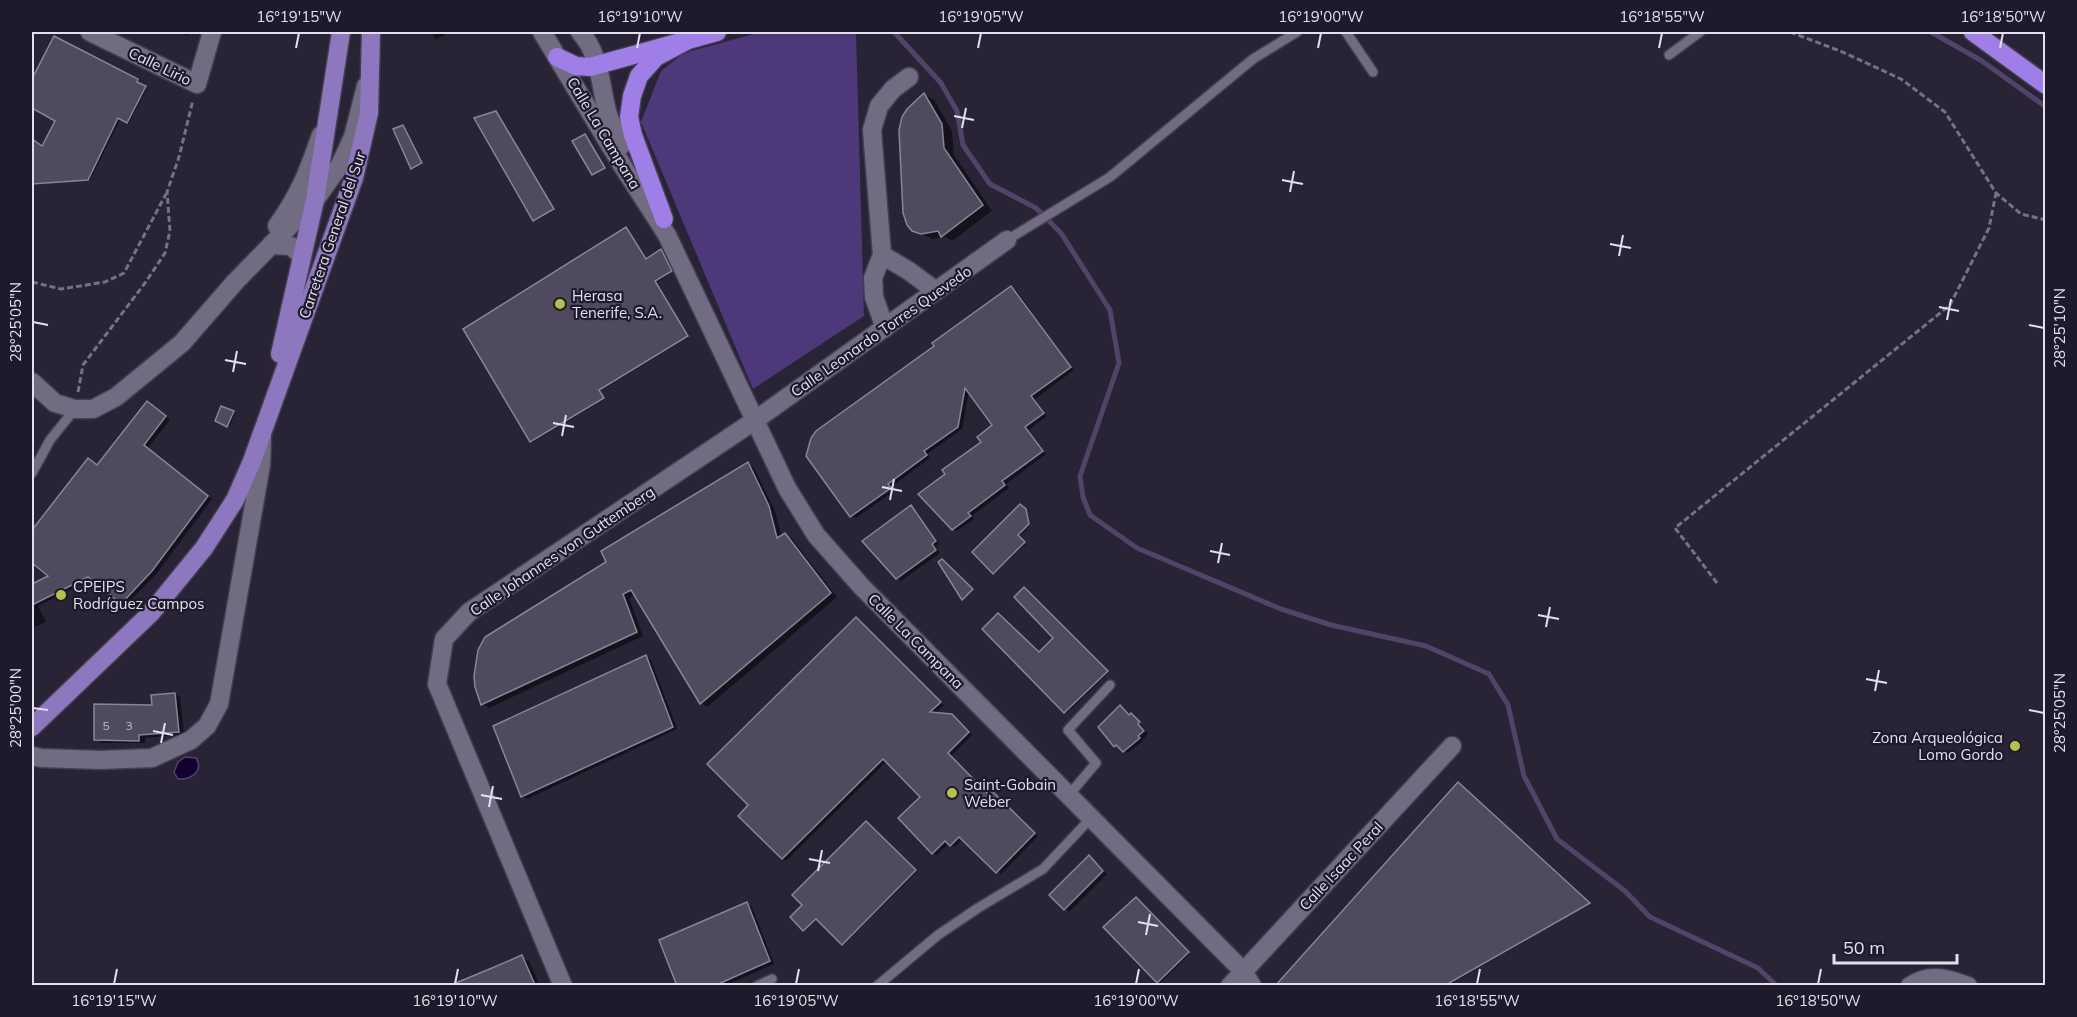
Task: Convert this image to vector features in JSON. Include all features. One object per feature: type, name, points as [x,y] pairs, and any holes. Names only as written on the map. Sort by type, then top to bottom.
[{"type":"highway","points":[[557,57],[576,66],[590,67],[717,32]]},
{"type":"highway","points":[[1973,32],[2046,85]]},
{"type":"highway","points":[[665,227],[629,117],[632,96],[639,76],[656,57],[686,41]]},
{"type":"main road","name":"Carretera General del Sur","points":[[262,432],[315,200],[341,32]]},
{"type":"main road","name":"Carretera General del Sur","points":[[32,727],[151,613],[204,548],[235,500],[252,461],[354,178],[369,113],[371,32]]},
{"type":"street","name":"Calle Lirio","points":[[90,32],[197,84]]},
{"type":"street","points":[[197,84],[212,32]]},
{"type":"street","name":"Calle La Campana","points":[[542,32],[622,165],[665,227]]},
{"type":"street","name":"Calle La Campana","points":[[580,32],[587,40],[598,64],[607,114],[665,227],[787,488],[816,535],[861,586],[1247,978]]},
{"type":"street","points":[[32,382],[55,403],[75,409],[93,409],[116,397],[182,343],[235,282],[315,200],[340,165],[353,137],[371,61]]},
{"type":"street","points":[[885,328],[874,297],[873,278],[882,255],[872,130],[879,106],[893,89],[909,77]]},
{"type":"street","points":[[235,282],[292,205],[302,186],[326,120]]},
{"type":"street","name":"Calle Leonardo Torres Quevedo","points":[[754,421],[1007,240]]},
{"type":"street","points":[[271,245],[291,246],[302,256]]},
{"type":"street","points":[[882,255],[936,291]]},
{"type":"street","name":"Calle Johannes von Guttemberg","points":[[563,986],[437,684],[444,639],[469,612],[754,421]]},
{"type":"street","points":[[32,756],[100,760],[152,758],[191,740],[207,726],[219,704],[261,465],[262,432]]},
{"type":"street","name":"Calle Isaac Peral","points":[[1230,986],[1247,978],[1452,746]]},
{"type":"street","points":[[1910,986],[1919,980],[1945,977],[1968,986]]},
{"type":"lane","points":[[1007,240],[1110,177],[1253,59],[1297,32]]},
{"type":"lane","points":[[1346,32],[1373,72]]},
{"type":"lane","points":[[1669,55],[1700,32]]},
{"type":"lane","points":[[32,474],[51,440],[75,409]]},
{"type":"lane","points":[[1069,795],[1096,763],[1068,730],[1110,685]]},
{"type":"lane","points":[[877,986],[938,935],[1043,869],[1091,818]]},
{"type":"lane","points":[[757,986],[771,979]]},
{"type":"path","points":[[1790,32],[1840,51],[1901,79],[1945,112],[1996,194],[2021,214],[2046,220]]},
{"type":"path","points":[[32,282],[62,289],[105,282],[124,273],[167,192],[179,157],[197,84]]},
{"type":"path","points":[[75,409],[83,364],[165,253],[170,231],[167,192]]},
{"type":"path","points":[[1717,583],[1675,528],[1950,305],[1989,228],[1996,194]]},
{"type":"shaded area","points":[[761,32],[856,32],[864,316],[753,389],[641,122],[661,71],[684,53]]},
{"type":"shaded area","points":[[185,757],[196,758],[197,771],[192,776],[178,779],[174,772],[178,762]]},
{"type":"building","points":[[54,36],[138,79],[137,82],[146,86],[127,123],[118,118],[88,180],[32,184],[32,139],[42,146],[55,121],[32,108],[32,79]]},
{"type":"building","points":[[924,93],[942,124],[944,148],[983,205],[941,237],[938,231],[921,234],[912,231],[903,213],[899,130],[902,117],[907,109]]},
{"type":"building","points":[[496,111],[554,209],[533,221],[474,118]]},
{"type":"building","points":[[403,125],[422,163],[411,169],[393,129]]},
{"type":"building","points":[[585,134],[605,168],[592,175],[572,141]]},
{"type":"building","points":[[626,227],[646,259],[661,249],[672,271],[655,281],[688,336],[599,390],[604,398],[530,442],[463,329]]},
{"type":"building","points":[[1011,286],[1071,367],[1031,396],[1044,413],[1025,427],[1043,451],[1002,481],[1005,485],[968,513],[971,516],[952,530],[918,494],[945,474],[942,470],[981,442],[977,437],[992,425],[965,388],[958,427],[924,451],[927,455],[888,484],[891,488],[850,517],[806,456],[811,438],[816,431],[934,346],[932,343]]},
{"type":"building","points":[[147,401],[166,416],[144,445],[208,496],[152,571],[121,604],[88,577],[32,605],[32,584],[48,576],[32,563],[32,530],[88,458],[97,465]]},
{"type":"building","points":[[221,406],[234,411],[227,427],[215,421]]},
{"type":"building","points":[[748,462],[769,506],[777,538],[785,533],[831,593],[700,704],[631,590],[623,594],[637,632],[481,705],[474,676],[478,650],[485,637],[606,562],[601,551]]},
{"type":"building","points":[[1020,504],[1026,509],[1029,524],[1018,535],[1025,542],[993,574],[972,552]]},
{"type":"building","points":[[911,505],[936,541],[932,544],[936,550],[896,579],[862,541]]},
{"type":"building","points":[[942,559],[973,589],[962,600],[938,562]]},
{"type":"building","points":[[1024,587],[1108,671],[1064,713],[982,629],[998,613],[1039,652],[1053,638],[1014,597]]},
{"type":"building","points":[[856,617],[941,702],[930,712],[952,714],[969,732],[948,753],[989,795],[993,792],[1035,833],[996,873],[959,837],[950,846],[945,841],[932,854],[898,818],[920,797],[883,759],[782,859],[738,816],[748,805],[707,764]]},
{"type":"building","points":[[646,655],[673,727],[521,797],[493,726]]},
{"type":"building","points":[[175,693],[179,732],[139,735],[139,741],[94,740],[94,704],[152,705],[151,695]]},
{"type":"building","points":[[1120,705],[1140,722],[1138,724],[1144,731],[1138,736],[1140,738],[1123,752],[1116,745],[1114,747],[1098,727]]},
{"type":"building","points":[[1458,782],[1590,903],[1444,986],[1275,986]]},
{"type":"building","points":[[866,821],[916,870],[842,945],[816,919],[803,931],[790,917],[802,905],[792,895]]},
{"type":"building","points":[[1089,855],[1103,871],[1064,910],[1049,895]]},
{"type":"building","points":[[1136,897],[1189,952],[1157,983],[1103,927]]},
{"type":"building","points":[[747,902],[770,961],[714,986],[677,986],[659,940]]},
{"type":"building","points":[[522,955],[535,985],[451,985],[492,968]]},
{"type":"waterway","points":[[894,32],[941,83],[957,111],[963,145],[990,184],[1036,208],[1061,233],[1110,310],[1119,363],[1080,476],[1083,497],[1090,515],[1137,548],[1281,609],[1331,625],[1426,646],[1489,674],[1508,705],[1524,776],[1557,839],[1625,891],[1650,917],[1758,968],[1777,986]]},
{"type":"waterway","points":[[1931,32],[1982,61],[2046,107]]},
{"type":"place","name":"Herasa Tenerife, S.A.","points":[[560,304]]},
{"type":"place","name":"CPEIPS Rodríguez Campos","points":[[61,595]]},
{"type":"place","name":"Zona Arqueológica Lomo Gordo","points":[[2015,746]]},
{"type":"place","name":"Saint-Gobain Weber","points":[[952,793]]}]
